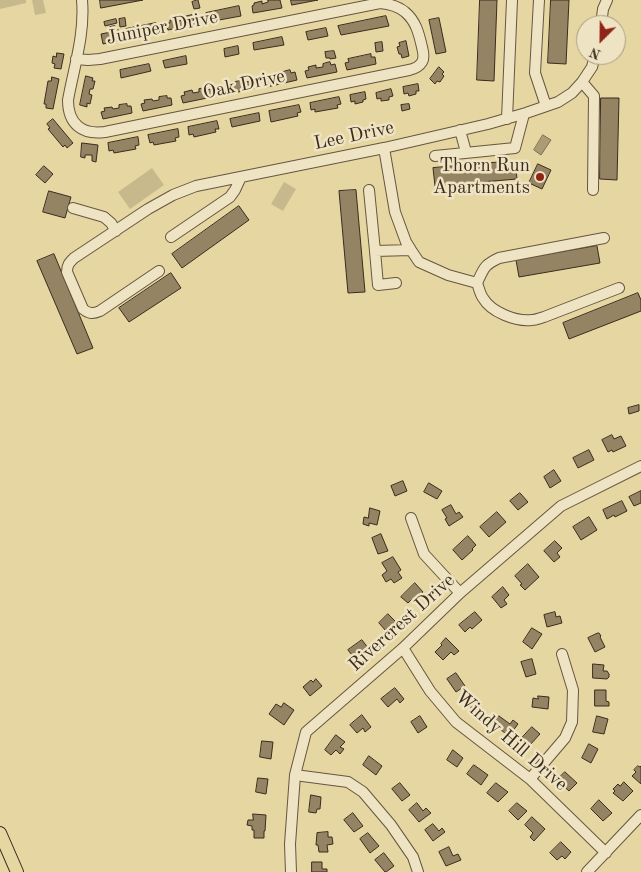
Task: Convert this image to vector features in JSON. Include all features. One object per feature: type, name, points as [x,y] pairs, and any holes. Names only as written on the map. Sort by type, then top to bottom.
[{"type":"main road","points":[[0,832],[17,872]]},
{"type":"main road","points":[[0,855],[8,872]]},
{"type":"street","points":[[76,59],[82,22],[82,0]]},
{"type":"street","points":[[507,118],[512,0]]},
{"type":"street","points":[[539,0],[535,73],[546,106]]},
{"type":"street","points":[[602,15],[607,0]]},
{"type":"street","name":"Juniper Drive","points":[[76,59],[100,59],[380,3],[393,5],[410,16],[420,37],[423,55],[422,62]]},
{"type":"street","name":"Oak Drive","points":[[76,59],[68,100],[69,114],[82,129],[98,133],[409,70],[417,67],[422,62]]},
{"type":"street","name":"Lee Drive","points":[[159,271],[93,314],[83,309],[67,272],[67,267],[74,258],[107,238],[148,209],[173,195],[196,186],[384,148],[524,114],[558,102],[572,93],[582,82],[592,65]]},
{"type":"street","points":[[582,82],[594,96],[593,190]]},
{"type":"street","points":[[434,156],[516,148],[524,114]]},
{"type":"street","points":[[460,130],[466,152]]},
{"type":"street","points":[[384,148],[395,212],[406,242],[419,262],[448,275],[477,283]]},
{"type":"street","points":[[171,237],[230,197],[236,190],[240,177]]},
{"type":"street","points":[[369,190],[378,284],[396,283]]},
{"type":"street","points":[[73,208],[104,217],[116,231]]},
{"type":"street","points":[[604,238],[499,258],[484,268],[477,283],[484,300],[490,306],[504,315],[519,320],[532,320],[544,317],[619,288]]},
{"type":"street","points":[[375,251],[411,250]]},
{"type":"street","name":"Rivercrest Drive","points":[[290,872],[295,775],[306,732],[403,648],[460,593],[561,506],[641,466]]},
{"type":"street","points":[[410,518],[424,554],[460,593]]},
{"type":"street","name":"Windy Hill Drive","points":[[403,648],[430,691],[456,722],[530,779],[606,853]]},
{"type":"street","points":[[530,779],[565,738],[572,722],[573,690],[562,654]]},
{"type":"street","points":[[295,775],[348,782],[363,792],[391,825],[413,857],[418,872]]},
{"type":"street","points":[[587,872],[641,815]]},
{"type":"shaded area","points":[[0,0],[26,0],[26,3],[0,9]]},
{"type":"shaded area","points":[[32,0],[43,0],[46,13],[35,15]]},
{"type":"shaded area","points":[[543,135],[551,140],[541,155],[534,150]]},
{"type":"shaded area","points":[[152,168],[164,185],[130,209],[118,192]]},
{"type":"shaded area","points":[[284,182],[296,189],[283,211],[271,204]]},
{"type":"building","points":[[100,0],[143,0],[101,8]]},
{"type":"building","points":[[198,0],[200,8],[194,9],[192,2]]},
{"type":"building","points":[[268,0],[280,0],[282,8],[253,13],[252,6],[254,3],[262,1],[262,4],[268,2]]},
{"type":"building","points":[[291,0],[318,0],[292,5]]},
{"type":"building","points":[[480,0],[497,0],[494,81],[477,80]]},
{"type":"building","points":[[551,0],[569,0],[566,64],[548,63]]},
{"type":"building","points":[[239,6],[241,16],[208,22],[206,13]]},
{"type":"building","points":[[192,15],[192,18],[196,17],[198,24],[168,30],[166,23],[170,23],[170,20],[177,18],[178,21],[185,20],[184,17]]},
{"type":"building","points":[[386,16],[389,26],[341,35],[338,26]]},
{"type":"building","points":[[125,18],[126,26],[120,27],[119,19]]},
{"type":"building","points":[[439,18],[446,52],[436,54],[429,20]]},
{"type":"building","points":[[116,19],[117,23],[105,26],[104,22]]},
{"type":"building","points":[[156,23],[158,32],[128,38],[126,29]]},
{"type":"building","points":[[115,26],[116,30],[119,30],[121,40],[103,44],[101,34],[111,32],[110,27]]},
{"type":"building","points":[[326,28],[328,36],[308,40],[306,32]]},
{"type":"building","points":[[282,37],[284,45],[254,50],[253,43]]},
{"type":"building","points":[[406,41],[409,56],[402,58],[397,47],[400,46],[399,43]]},
{"type":"building","points":[[382,42],[383,51],[376,52],[375,43]]},
{"type":"building","points":[[238,46],[239,54],[225,57],[224,49]]},
{"type":"building","points":[[334,51],[336,58],[326,58],[325,52]]},
{"type":"building","points":[[57,53],[64,54],[61,69],[54,68],[55,64],[52,63],[53,56],[56,57]]},
{"type":"building","points":[[371,54],[371,57],[375,57],[376,64],[347,70],[345,63],[349,62],[348,59]]},
{"type":"building","points":[[186,56],[187,64],[165,68],[163,61]]},
{"type":"building","points":[[330,62],[331,65],[335,64],[337,72],[307,78],[305,71],[309,70],[308,67],[316,65],[316,68],[323,67],[323,64]]},
{"type":"building","points":[[149,64],[151,71],[121,78],[120,70]]},
{"type":"building","points":[[439,67],[444,72],[442,74],[444,76],[440,82],[437,81],[435,84],[430,79]]},
{"type":"building","points":[[290,70],[291,73],[295,72],[297,80],[267,87],[265,79],[269,78],[268,75],[276,73],[277,76],[284,75],[283,72]]},
{"type":"building","points":[[86,76],[93,78],[92,81],[95,81],[93,89],[90,89],[89,94],[92,95],[90,104],[87,103],[87,107],[80,105]]},
{"type":"building","points":[[52,77],[59,79],[53,109],[46,108],[46,104],[44,104],[48,81],[51,81]]},
{"type":"building","points":[[245,80],[246,82],[255,80],[256,88],[223,95],[221,87]]},
{"type":"building","points":[[418,84],[419,91],[416,91],[416,94],[409,96],[408,93],[404,94],[403,87]]},
{"type":"building","points":[[207,88],[207,90],[211,89],[212,97],[183,103],[181,96],[185,95],[184,92],[192,90],[193,93],[199,92],[199,89]]},
{"type":"building","points":[[391,89],[393,96],[389,97],[389,100],[381,101],[381,98],[377,99],[376,93]]},
{"type":"building","points":[[365,92],[366,99],[363,102],[355,104],[355,101],[351,102],[350,95]]},
{"type":"building","points":[[167,96],[167,98],[171,98],[172,105],[143,111],[141,104],[145,103],[144,100],[159,100],[159,97]]},
{"type":"building","points":[[339,97],[341,104],[337,105],[338,108],[315,112],[315,109],[311,110],[310,103]]},
{"type":"building","points":[[601,98],[619,98],[617,180],[600,179]]},
{"type":"building","points":[[127,104],[127,106],[131,106],[132,113],[103,119],[101,112],[105,111],[104,108],[119,108],[119,105]]},
{"type":"building","points":[[409,104],[410,109],[402,111],[401,105]]},
{"type":"building","points":[[299,105],[301,112],[297,113],[298,116],[271,122],[269,111]]},
{"type":"building","points":[[259,113],[260,121],[232,127],[230,119]]},
{"type":"building","points":[[53,119],[73,143],[67,148],[65,145],[63,147],[48,129],[50,128],[47,124]]},
{"type":"building","points":[[217,121],[219,129],[215,129],[216,132],[194,137],[193,134],[189,135],[188,127]]},
{"type":"building","points":[[178,129],[179,137],[175,138],[176,141],[154,145],[153,142],[150,143],[148,135]]},
{"type":"building","points":[[138,137],[139,145],[135,146],[136,149],[114,153],[113,150],[109,151],[108,143]]},
{"type":"building","points":[[82,143],[98,145],[96,162],[92,161],[92,155],[85,155],[85,158],[81,157]]},
{"type":"building","points":[[515,161],[517,179],[435,186],[433,168]]},
{"type":"building","name":"Thorn Run Apartments","points":[[538,164],[551,170],[542,189],[529,183]]},
{"type":"building","points":[[44,166],[53,174],[45,183],[36,175]]},
{"type":"building","points":[[356,190],[365,292],[348,293],[339,191]]},
{"type":"building","points":[[49,191],[71,197],[65,218],[43,212]]},
{"type":"building","points":[[239,206],[249,220],[182,268],[172,254]]},
{"type":"building","points":[[597,246],[600,263],[519,277],[516,260]]},
{"type":"building","points":[[54,254],[93,348],[77,354],[37,261]]},
{"type":"building","points":[[171,273],[181,288],[129,322],[119,308]]},
{"type":"building","points":[[638,293],[641,300],[641,311],[569,339],[563,323]]},
{"type":"building","points":[[639,405],[639,411],[629,414],[628,408]]},
{"type":"building","points":[[612,435],[614,439],[621,436],[626,446],[613,452],[612,450],[608,452],[602,440]]},
{"type":"building","points":[[589,450],[594,460],[578,468],[573,458]]},
{"type":"building","points":[[554,470],[561,481],[550,488],[544,477]]},
{"type":"building","points":[[403,481],[407,491],[395,496],[391,486]]},
{"type":"building","points":[[429,483],[442,491],[437,499],[424,492]]},
{"type":"building","points":[[641,491],[641,503],[634,506],[629,497]]},
{"type":"building","points":[[520,493],[528,502],[518,510],[510,501]]},
{"type":"building","points":[[622,501],[627,511],[607,519],[603,510]]},
{"type":"building","points":[[451,505],[456,514],[459,512],[463,517],[449,526],[442,510]]},
{"type":"building","points":[[370,508],[380,511],[377,525],[369,523],[369,526],[363,524],[364,517],[368,518]]},
{"type":"building","points":[[497,512],[506,522],[489,537],[480,527]]},
{"type":"building","points":[[589,517],[597,530],[581,540],[573,527]]},
{"type":"building","points":[[381,534],[388,551],[378,554],[372,538]]},
{"type":"building","points":[[468,536],[476,545],[462,560],[453,550]]},
{"type":"building","points":[[555,541],[562,548],[557,553],[560,557],[554,562],[544,551]]},
{"type":"building","points":[[393,557],[401,570],[398,572],[402,578],[394,583],[391,579],[386,582],[382,575],[387,571],[382,563]]},
{"type":"building","points":[[528,564],[539,577],[525,590],[515,576]]},
{"type":"building","points":[[415,583],[423,592],[414,601],[412,599],[408,603],[401,597]]},
{"type":"building","points":[[503,587],[509,595],[504,600],[507,604],[501,608],[492,597]]},
{"type":"building","points":[[475,612],[482,620],[472,629],[470,627],[465,632],[459,625]]},
{"type":"building","points":[[555,612],[556,617],[560,616],[562,623],[547,627],[544,615]]},
{"type":"building","points":[[388,614],[396,622],[386,631],[379,623]]},
{"type":"building","points":[[532,628],[542,634],[532,649],[523,642]]},
{"type":"building","points":[[598,633],[605,647],[595,652],[588,638]]},
{"type":"building","points":[[446,638],[459,651],[454,655],[451,652],[443,660],[435,652]]},
{"type":"building","points":[[362,640],[368,648],[355,659],[348,650]]},
{"type":"building","points":[[532,659],[536,674],[526,677],[521,662]]},
{"type":"building","points":[[593,664],[604,665],[603,671],[607,671],[609,677],[607,679],[593,678]]},
{"type":"building","points":[[456,673],[465,686],[456,692],[447,679]]},
{"type":"building","points":[[316,679],[322,686],[310,696],[303,687],[311,680],[313,682]]},
{"type":"building","points":[[395,688],[404,699],[400,703],[397,699],[388,707],[381,699]]},
{"type":"building","points":[[595,690],[606,690],[606,701],[609,702],[609,706],[595,706]]},
{"type":"building","points":[[471,693],[482,703],[475,711],[464,701]]},
{"type":"building","points":[[538,696],[549,697],[548,709],[532,707],[533,698],[538,699]]},
{"type":"building","points":[[284,703],[294,710],[284,725],[269,714],[276,704],[281,707]]},
{"type":"building","points":[[362,715],[371,727],[365,732],[363,728],[357,733],[350,725]]},
{"type":"building","points":[[420,716],[427,727],[418,733],[411,722]]},
{"type":"building","points":[[499,716],[510,724],[513,720],[518,724],[509,736],[493,724]]},
{"type":"building","points":[[597,716],[608,719],[604,734],[593,732]]},
{"type":"building","points":[[532,727],[540,734],[529,746],[521,739]]},
{"type":"building","points":[[336,735],[345,742],[340,747],[344,749],[340,754],[336,750],[331,755],[325,750]]},
{"type":"building","points":[[262,741],[273,742],[271,759],[260,757]]},
{"type":"building","points":[[589,744],[598,749],[591,763],[582,758]]},
{"type":"building","points":[[453,750],[463,758],[457,767],[447,760]]},
{"type":"building","points":[[369,756],[382,766],[376,775],[363,765]]},
{"type":"building","points":[[474,765],[488,775],[481,785],[467,774]]},
{"type":"building","points":[[638,766],[641,766],[641,784],[632,776]]},
{"type":"building","points":[[565,772],[577,783],[569,791],[557,780]]},
{"type":"building","points":[[258,778],[268,779],[266,794],[256,792]]},
{"type":"building","points":[[624,782],[633,791],[623,801],[613,793],[615,791],[613,789],[618,784],[620,786]]},
{"type":"building","points":[[400,783],[410,795],[402,801],[392,789]]},
{"type":"building","points":[[496,783],[508,792],[498,802],[487,793]]},
{"type":"building","points":[[311,795],[321,797],[320,809],[317,809],[316,813],[309,812]]},
{"type":"building","points":[[599,800],[612,813],[603,821],[591,809]]},
{"type":"building","points":[[417,803],[423,811],[426,808],[431,813],[419,822],[409,810]]},
{"type":"building","points":[[517,803],[527,811],[518,820],[509,811]]},
{"type":"building","points":[[353,813],[363,826],[354,832],[344,820]]},
{"type":"building","points":[[253,814],[266,815],[264,838],[254,838],[252,826],[247,825],[248,820],[253,820]]},
{"type":"building","points":[[532,817],[545,829],[534,841],[530,837],[533,833],[525,825]]},
{"type":"building","points":[[433,824],[439,831],[442,828],[445,832],[433,841],[425,830]]},
{"type":"building","points":[[328,832],[328,837],[332,837],[333,844],[327,845],[328,852],[319,852],[318,845],[316,845],[317,833]]},
{"type":"building","points":[[368,833],[379,846],[370,853],[360,839]]},
{"type":"building","points":[[561,842],[571,852],[565,859],[562,856],[557,860],[550,853]]},
{"type":"building","points":[[449,847],[453,856],[458,854],[461,860],[446,866],[439,852]]},
{"type":"building","points":[[384,853],[394,866],[386,872],[375,860]]},
{"type":"building","points":[[312,862],[322,862],[322,869],[327,869],[327,872],[312,872]]},
{"type":"place","name":"Thorn Run Apartments","points":[[540,177]]}]
